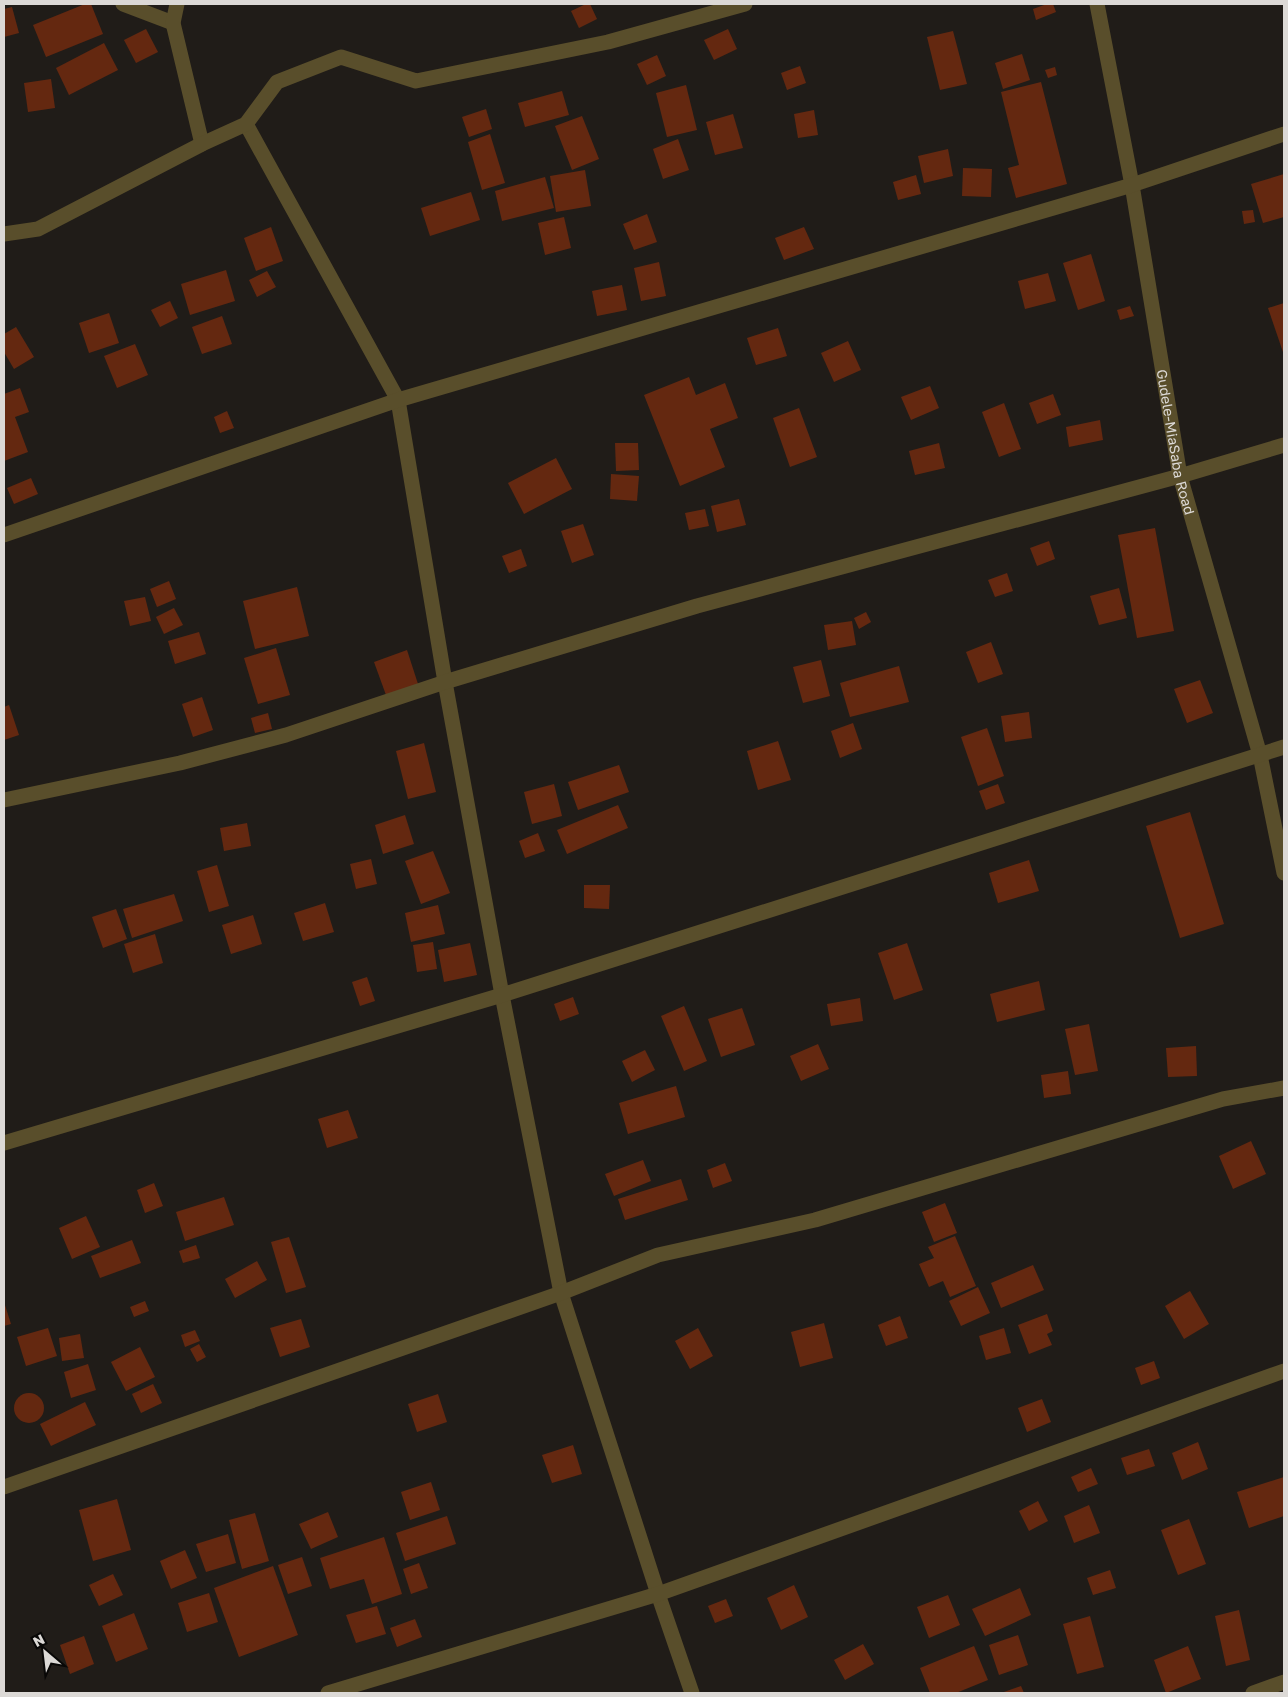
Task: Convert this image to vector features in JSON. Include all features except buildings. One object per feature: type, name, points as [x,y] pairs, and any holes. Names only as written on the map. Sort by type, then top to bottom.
[{"type":"street","points":[[123,4],[173,23]]},
{"type":"street","points":[[177,4],[173,23],[202,144]]},
{"type":"street","points":[[4,234],[38,230],[202,144],[246,124],[277,82],[340,58],[416,81],[608,42],[745,4]]},
{"type":"street","name":"Gudele-MiaSaba Road","points":[[1097,4],[1132,185],[1180,476],[1260,755],[1284,872]]},
{"type":"street","points":[[246,124],[398,400],[445,682],[502,995],[561,1293],[692,1693]]},
{"type":"street","points":[[4,535],[398,400],[1132,185],[1284,134]]},
{"type":"street","points":[[4,800],[180,763],[286,735],[445,682],[697,606],[1180,476],[1284,445]]},
{"type":"street","points":[[4,1143],[502,995],[1284,747]]},
{"type":"street","points":[[4,1487],[561,1293],[658,1255],[815,1220],[1223,1099],[1284,1088]]},
{"type":"street","points":[[328,1693],[658,1594],[1284,1370]]},
{"type":"street","points":[[1252,1693],[1284,1682]]}]
